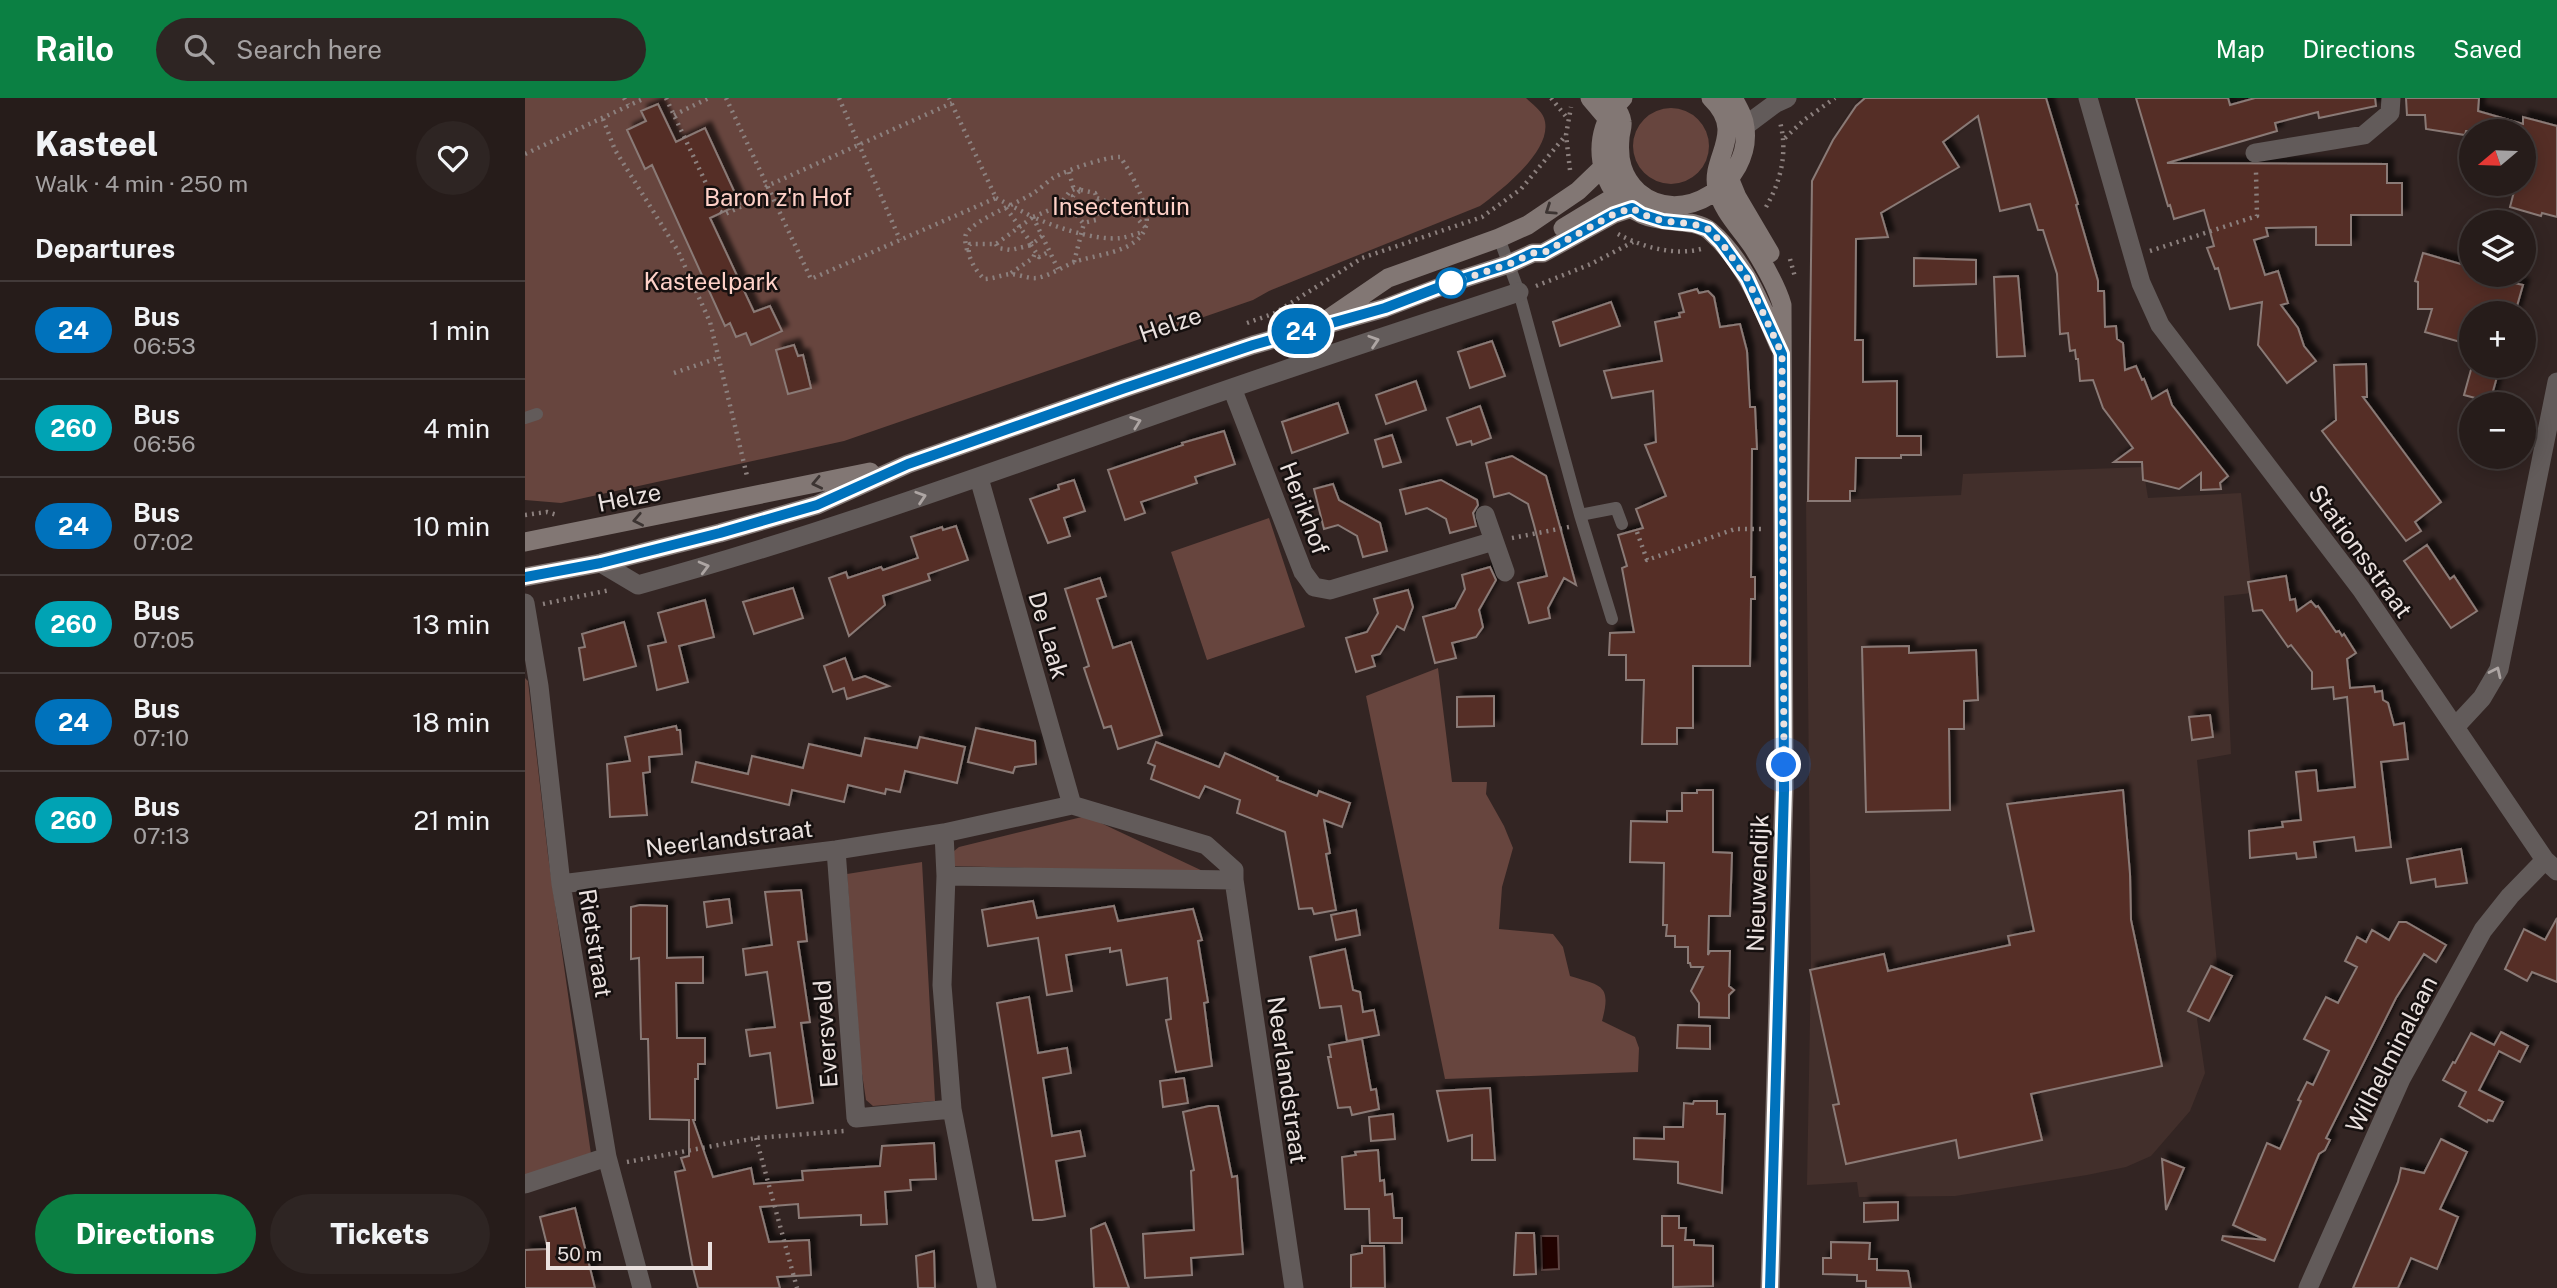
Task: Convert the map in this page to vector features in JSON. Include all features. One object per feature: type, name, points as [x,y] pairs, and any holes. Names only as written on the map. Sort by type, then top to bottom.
[{"type":"main road","points":[[1590,98],[1613,105],[1622,119],[1619,148],[1629,198]]},
{"type":"main road","points":[[1613,105],[1601,145],[1603,167],[1610,185],[1629,198],[1674,205],[1699,200],[1724,185],[1743,152],[1745,126],[1726,99]]},
{"type":"main road","points":[[1724,185],[1716,177],[1728,135],[1726,99]]},
{"type":"main road","name":"Helze","points":[[1316,327],[1388,278],[1528,225],[1578,191],[1603,167]]},
{"type":"main road","name":"Nieuwendijk","points":[[1724,185],[1737,197],[1773,257],[1778,270],[1777,288],[1782,305],[1784,790],[1770,1288]]},
{"type":"main road","name":"Nieuwendijk","points":[[1629,198],[1641,214],[1708,229],[1721,242],[1747,278],[1782,354]]},
{"type":"main road","name":"Helze","points":[[525,577],[601,563],[817,505],[908,464],[1125,388],[1316,327],[1385,308],[1509,264],[1533,253],[1538,243],[1629,198]]},
{"type":"main road","name":"Helze","points":[[525,542],[908,464]]},
{"type":"street","points":[[1745,126],[1787,98]]},
{"type":"street","name":"Stationsstraat","points":[[2088,98],[2141,284],[2160,325],[2361,589],[2551,866]]},
{"type":"street","points":[[2255,153],[2364,135],[2389,113],[2391,98]]},
{"type":"street","points":[[601,563],[638,584],[716,563],[979,478],[1232,388],[1519,292]]},
{"type":"street","points":[[2456,726],[2482,698],[2500,669],[2557,382]]},
{"type":"street","name":"Herikhof","points":[[1232,388],[1303,572],[1314,587],[1330,590],[1494,541]]},
{"type":"street","name":"De Laak","points":[[979,478],[1072,805]]},
{"type":"street","points":[[1485,515],[1505,572]]},
{"type":"street","name":"Rietstraat","points":[[525,603],[539,686],[561,884],[608,1162],[642,1288]]},
{"type":"street","name":"Neerlandstraat","points":[[561,884],[944,834],[1072,805],[1206,845],[1234,870],[1294,1288]]},
{"type":"street","points":[[944,834],[946,876],[942,985],[952,1110],[987,1288]]},
{"type":"street","name":"Eversveld","points":[[836,850],[856,1118],[952,1110]]},
{"type":"street","name":"Wilhelminalaan","points":[[2308,1288],[2401,1079],[2483,930],[2510,896],[2551,866]]},
{"type":"street","points":[[946,876],[1234,880]]},
{"type":"street","points":[[525,1184],[608,1162]]},
{"type":"lane","points":[[1499,238],[1519,292],[1612,619]]},
{"type":"lane","points":[[1582,520],[1616,508],[1622,524]]},
{"type":"path","points":[[624,98],[628,105]]},
{"type":"path","points":[[525,154],[645,98]]},
{"type":"path","points":[[666,98],[719,211],[725,214],[760,198],[768,186],[951,101],[996,198]]},
{"type":"path","points":[[674,115],[709,98]]},
{"type":"path","points":[[726,98],[811,279],[996,198],[1047,223],[1083,233],[1116,238],[1144,230]]},
{"type":"path","points":[[839,98],[900,240]]},
{"type":"path","points":[[1551,98],[1568,119]]},
{"type":"path","points":[[1784,138],[1835,98]]},
{"type":"path","points":[[603,119],[615,150],[678,251],[695,285],[710,322],[747,477],[760,475]]},
{"type":"path","name":"Helze","points":[[1237,327],[1275,313],[1362,258],[1482,217],[1521,189],[1566,135]]},
{"type":"path","points":[[2133,257],[2257,216],[2255,153]]},
{"type":"path","points":[[1120,157],[1140,194],[1144,230],[1129,246],[1074,262],[1035,278],[1014,274],[984,279],[967,250],[965,237],[967,232],[1012,204],[1036,192],[1053,178],[1098,160],[1120,157]]},
{"type":"path","points":[[1069,172],[1074,190]]},
{"type":"path","points":[[967,250],[970,244],[996,244],[1033,216],[1059,206],[1077,188],[1095,193],[1098,211],[1096,220],[1084,223],[1079,220],[1072,204],[1073,197],[1081,190]]},
{"type":"path","points":[[1097,198],[1130,210],[1144,230]]},
{"type":"path","points":[[1006,208],[1039,257],[1050,251]]},
{"type":"path","points":[[1033,216],[1058,269]]},
{"type":"path","points":[[1074,262],[1084,223]]},
{"type":"path","points":[[996,244],[999,248],[1011,250],[1031,245],[1042,236]]},
{"type":"path","points":[[1519,292],[1591,264],[1633,242]]},
{"type":"path","points":[[1001,276],[1033,258],[1035,253]]},
{"type":"path","points":[[674,373],[718,358]]},
{"type":"path","points":[[525,515],[547,512],[562,517]]},
{"type":"path","points":[[1494,541],[1582,520]]},
{"type":"path","points":[[1622,524],[1633,523],[1647,560],[1735,529],[1768,529]]},
{"type":"path","points":[[547,604],[577,597]]},
{"type":"path","points":[[608,1162],[756,1138],[847,1131],[856,1118]]},
{"type":"path","points":[[756,1138],[797,1288]]},
{"type":"shaded area","points":[[2143,467],[2148,498],[2241,493],[2252,593],[2224,596],[2231,754],[2197,760],[2218,973],[2197,1019],[2205,1073],[2190,1111],[2151,1156],[2126,1167],[2087,1175],[1955,1196],[1859,1197],[1857,1182],[1807,1185],[1811,965],[1806,501],[1961,495],[1963,474]]},
{"type":"shaded area","points":[[1541,1236],[1558,1236],[1559,1269],[1542,1270]]},
{"type":"green space","name":"Kasteelpark","points":[[525,98],[1526,98],[1543,115],[1545,130],[1542,143],[1524,168],[1480,206],[1269,291],[1253,300],[844,441],[561,503],[525,500]]},
{"type":"green space","points":[[1671,108],[1685,111],[1698,119],[1706,132],[1709,146],[1706,160],[1698,173],[1685,181],[1671,184],[1657,181],[1644,173],[1636,160],[1633,146],[1636,132],[1644,119],[1657,111]]},
{"type":"green space","points":[[1269,518],[1305,627],[1207,660],[1171,552]]},
{"type":"green space","points":[[1438,668],[1452,782],[1487,782],[1486,794],[1513,848],[1502,887],[1499,929],[1553,934],[1563,947],[1570,976],[1596,985],[1604,993],[1606,1000],[1602,1021],[1635,1037],[1639,1048],[1638,1072],[1445,1079],[1366,696]]},
{"type":"green space","points":[[525,678],[528,681],[548,855],[591,1154],[525,1175]]},
{"type":"green space","points":[[1086,816],[1207,873],[952,866],[954,851],[959,847]]},
{"type":"green space","points":[[922,862],[935,1101],[873,1106],[866,1100],[861,1067],[847,874]]},
{"type":"building","points":[[1865,98],[2046,98],[2078,204],[2076,205],[2098,281],[2098,291],[2104,291],[2105,327],[2116,326],[2117,339],[2123,343],[2125,370],[2136,366],[2152,399],[2167,390],[2172,405],[2228,476],[2220,483],[2221,489],[2201,490],[2201,473],[2179,489],[2143,480],[2142,462],[2114,462],[2133,448],[2103,408],[2093,380],[2080,381],[2078,359],[2075,350],[2070,351],[2068,333],[2060,334],[2057,274],[2043,230],[2038,230],[2030,204],[2000,211],[1978,116],[1943,142],[1959,167],[1881,213],[1888,237],[1856,239],[1855,340],[1863,340],[1863,382],[1897,381],[1897,436],[1921,436],[1921,455],[1856,458],[1855,491],[1850,491],[1850,501],[1808,501],[1812,181],[1833,140],[1856,106]]},
{"type":"building","points":[[2136,98],[2228,98],[2230,105],[2255,98],[2375,98],[2376,106],[2319,118],[2318,112],[2275,123],[2277,131],[2167,163],[2387,164],[2387,183],[2402,183],[2402,215],[2351,215],[2351,245],[2316,245],[2316,227],[2266,228],[2268,236],[2254,240],[2265,275],[2278,271],[2288,303],[2281,305],[2298,328],[2304,346],[2316,361],[2287,383],[2258,345],[2262,302],[2230,309],[2218,268],[2215,269],[2207,248],[2214,246],[2204,210],[2174,219]]},
{"type":"building","points":[[2406,98],[2479,98],[2478,111],[2506,119],[2459,119],[2459,134],[2426,129],[2425,115],[2407,115]]},
{"type":"building","points":[[658,104],[676,142],[705,128],[740,204],[710,218],[754,312],[770,306],[782,331],[751,345],[746,333],[736,337],[730,323],[725,326],[652,165],[645,169],[627,130],[646,121],[641,111]]},
{"type":"building","points":[[2536,120],[2557,126],[2557,217],[2542,213],[2541,216],[2536,215],[2536,210],[2510,207],[2513,196],[2536,196]]},
{"type":"building","points":[[2423,253],[2459,264],[2459,287],[2522,287],[2518,301],[2459,301],[2459,342],[2425,332],[2432,309],[2418,309],[2418,282],[2415,281]]},
{"type":"building","points":[[1914,258],[1976,260],[1976,284],[1914,286]]},
{"type":"building","points":[[2018,276],[2025,356],[1997,357],[1994,277]]},
{"type":"building","points":[[1697,289],[1699,293],[1708,291],[1714,297],[1720,327],[1740,324],[1747,351],[1750,407],[1755,407],[1757,449],[1752,449],[1751,577],[1755,577],[1755,599],[1751,599],[1750,666],[1693,666],[1693,728],[1677,728],[1677,744],[1642,744],[1644,680],[1626,680],[1626,655],[1609,655],[1610,633],[1634,632],[1622,568],[1627,566],[1618,535],[1643,528],[1636,509],[1666,496],[1645,445],[1656,442],[1653,391],[1612,398],[1604,371],[1662,361],[1655,322],[1680,317],[1679,313],[1684,312],[1679,294]]},
{"type":"building","points":[[1611,302],[1620,326],[1560,346],[1553,322]]},
{"type":"building","points":[[1492,341],[1505,376],[1470,388],[1458,352]]},
{"type":"building","points":[[794,345],[798,356],[803,355],[811,388],[788,394],[776,350]]},
{"type":"building","points":[[2366,364],[2367,397],[2363,397],[2441,502],[2415,522],[2421,531],[2406,541],[2322,431],[2336,420],[2334,365]]},
{"type":"building","points":[[2469,378],[2497,378],[2493,392],[2465,392]]},
{"type":"building","points":[[1416,381],[1426,410],[1386,424],[1376,395]]},
{"type":"building","points":[[1338,403],[1348,433],[1292,453],[1282,422]]},
{"type":"building","points":[[1480,406],[1491,438],[1472,445],[1471,441],[1457,445],[1447,418]]},
{"type":"building","points":[[1224,431],[1235,464],[1195,477],[1197,483],[1141,502],[1145,513],[1125,520],[1108,470]]},
{"type":"building","points":[[1392,435],[1401,462],[1383,467],[1375,440]]},
{"type":"building","points":[[1512,456],[1546,476],[1576,585],[1564,578],[1548,608],[1550,618],[1529,623],[1518,583],[1547,576],[1534,525],[1528,504],[1509,493],[1494,497],[1486,463]]},
{"type":"building","points":[[1074,480],[1085,511],[1064,518],[1070,536],[1048,543],[1030,499],[1059,489],[1058,485]]},
{"type":"building","points":[[1441,480],[1477,500],[1478,505],[1473,513],[1476,526],[1450,533],[1446,519],[1427,508],[1406,514],[1400,490]]},
{"type":"building","points":[[1333,484],[1339,500],[1380,523],[1387,551],[1363,557],[1357,536],[1338,525],[1324,529],[1314,489]]},
{"type":"building","points":[[956,526],[968,560],[928,574],[930,580],[883,596],[885,605],[849,636],[829,578],[846,572],[848,578],[918,558],[911,537],[942,527],[943,530]]},
{"type":"building","points":[[2427,545],[2450,579],[2454,576],[2477,611],[2451,628],[2404,561]]},
{"type":"building","points":[[1490,567],[1496,580],[1479,610],[1483,627],[1476,637],[1452,643],[1456,658],[1435,663],[1423,617],[1455,608],[1465,589],[1462,575]]},
{"type":"building","points":[[2286,576],[2290,600],[2295,599],[2297,611],[2311,601],[2318,606],[2336,632],[2339,631],[2342,636],[2344,634],[2356,653],[2347,659],[2350,688],[2374,686],[2375,692],[2382,691],[2394,725],[2404,723],[2408,759],[2381,762],[2391,847],[2356,851],[2354,837],[2314,842],[2316,857],[2297,859],[2296,853],[2250,858],[2249,831],[2283,827],[2282,822],[2301,820],[2296,772],[2316,770],[2318,791],[2355,787],[2347,697],[2334,699],[2333,687],[2312,689],[2312,672],[2291,645],[2288,647],[2262,610],[2253,611],[2248,582]]},
{"type":"building","points":[[1100,578],[1106,596],[1097,599],[1113,648],[1131,642],[1162,735],[1118,749],[1111,726],[1104,728],[1084,668],[1089,666],[1065,589]]},
{"type":"building","points":[[793,588],[803,618],[754,634],[743,602]]},
{"type":"building","points":[[1408,590],[1413,607],[1404,630],[1397,626],[1380,654],[1372,656],[1375,666],[1356,672],[1346,638],[1367,632],[1378,613],[1374,599]]},
{"type":"building","points":[[705,600],[714,637],[679,646],[688,682],[657,690],[648,646],[666,642],[658,613]]},
{"type":"building","points":[[624,622],[636,666],[584,680],[579,648],[585,647],[582,634]]},
{"type":"building","points":[[1909,646],[1909,653],[1976,650],[1978,700],[1964,701],[1964,729],[1949,729],[1950,810],[1866,812],[1862,647]]},
{"type":"building","points":[[845,658],[853,680],[865,676],[889,686],[847,699],[844,688],[833,692],[824,666]]},
{"type":"building","points":[[1494,696],[1494,726],[1457,727],[1457,697]]},
{"type":"building","points":[[2210,715],[2213,737],[2192,740],[2189,717]]},
{"type":"building","points":[[676,726],[677,730],[680,730],[682,754],[649,757],[650,772],[643,773],[647,815],[610,817],[607,764],[630,761],[625,737]]},
{"type":"building","points":[[976,728],[1035,741],[1036,764],[1015,767],[1013,773],[968,762]]},
{"type":"building","points":[[920,737],[965,747],[957,783],[905,771],[900,792],[886,789],[885,794],[848,785],[844,802],[792,790],[789,805],[692,782],[696,762],[748,774],[752,756],[803,768],[809,744],[861,756],[865,738],[917,748]]},
{"type":"building","points":[[1156,742],[1219,767],[1225,753],[1278,777],[1277,780],[1317,796],[1319,791],[1350,803],[1342,827],[1324,820],[1330,853],[1326,854],[1336,910],[1314,914],[1312,908],[1299,909],[1285,832],[1237,813],[1240,800],[1205,786],[1199,798],[1151,779],[1155,766],[1148,763]]},
{"type":"building","points":[[1697,790],[1713,790],[1713,852],[1732,853],[1730,916],[1709,916],[1708,955],[1710,951],[1730,951],[1729,986],[1734,990],[1729,995],[1729,1018],[1699,1017],[1699,1003],[1691,991],[1703,967],[1691,967],[1688,963],[1688,947],[1675,947],[1675,936],[1666,936],[1667,925],[1663,925],[1664,863],[1630,862],[1631,821],[1667,822],[1667,811],[1682,811],[1682,793],[1697,793]]},
{"type":"building","points":[[2123,790],[2131,920],[2162,1066],[2031,1094],[2042,1140],[1959,1158],[1956,1140],[1846,1164],[1833,1105],[1839,1104],[1810,970],[1884,954],[1888,971],[2010,945],[2008,936],[2034,931],[2007,804]]},
{"type":"building","points":[[2461,849],[2467,883],[2436,887],[2435,879],[2411,883],[2407,859]]},
{"type":"building","points":[[801,890],[807,941],[798,942],[810,1022],[801,1023],[813,1103],[777,1108],[770,1053],[750,1056],[746,1030],[775,1027],[767,972],[746,975],[743,949],[772,945],[765,892]]},
{"type":"building","points":[[729,899],[732,923],[707,927],[704,902]]},
{"type":"building","points":[[1033,901],[1037,918],[1114,906],[1118,921],[1193,909],[1202,940],[1198,941],[1208,1002],[1204,1003],[1212,1066],[1176,1072],[1166,1020],[1171,1019],[1167,978],[1127,985],[1121,950],[1110,952],[1110,948],[1066,955],[1072,991],[1047,995],[1038,938],[988,946],[982,910]]},
{"type":"building","points":[[667,906],[667,958],[703,957],[703,983],[676,983],[677,1038],[705,1038],[705,1064],[698,1064],[698,1079],[695,1079],[693,1120],[713,1177],[751,1168],[754,1184],[803,1180],[802,1171],[880,1166],[882,1146],[934,1143],[936,1179],[910,1180],[911,1190],[885,1192],[887,1224],[861,1225],[861,1215],[799,1218],[798,1204],[760,1207],[769,1242],[809,1240],[811,1275],[777,1277],[780,1288],[698,1288],[675,1172],[685,1170],[681,1158],[689,1156],[689,1120],[650,1119],[648,1039],[641,1039],[639,958],[631,959],[631,907]]},
{"type":"building","points":[[1356,910],[1360,935],[1336,940],[1331,915]]},
{"type":"building","points":[[2557,918],[2557,982],[2532,972],[2527,981],[2505,969],[2524,929],[2545,940]]},
{"type":"building","points":[[2399,922],[2406,922],[2446,945],[2436,962],[2424,954],[2396,998],[2326,1138],[2330,1140],[2325,1150],[2319,1154],[2274,1261],[2222,1240],[2223,1236],[2266,1240],[2233,1225],[2267,1143],[2280,1149],[2307,1082],[2313,1085],[2329,1051],[2304,1039],[2326,997],[2338,1003],[2357,967],[2345,961],[2357,937],[2366,942],[2372,930],[2389,940]]},
{"type":"building","points":[[1345,949],[1353,990],[1360,992],[1363,1012],[1374,1010],[1379,1035],[1347,1041],[1341,1006],[1320,1008],[1310,957]]},
{"type":"building","points":[[2211,966],[2232,976],[2209,1021],[2188,1011]]},
{"type":"building","points":[[1029,997],[1038,1053],[1067,1048],[1071,1073],[1043,1078],[1052,1136],[1080,1131],[1085,1156],[1056,1161],[1065,1216],[1042,1220],[1033,1220],[997,1003]]},
{"type":"building","points":[[1678,1025],[1710,1026],[1710,1049],[1677,1048]]},
{"type":"building","points":[[2501,1032],[2528,1046],[2520,1062],[2499,1051],[2479,1090],[2503,1102],[2493,1121],[2487,1122],[2459,1106],[2466,1092],[2443,1080],[2471,1033],[2494,1045]]},
{"type":"building","points":[[1362,1039],[1371,1090],[1376,1089],[1379,1109],[1352,1115],[1350,1107],[1338,1108],[1328,1057],[1331,1057],[1329,1045]]},
{"type":"building","points":[[1184,1078],[1188,1103],[1163,1107],[1160,1081]]},
{"type":"building","points":[[1490,1088],[1495,1160],[1472,1160],[1472,1135],[1448,1141],[1437,1091]]},
{"type":"building","points":[[1694,1101],[1717,1101],[1717,1114],[1725,1114],[1722,1193],[1678,1183],[1678,1162],[1634,1159],[1634,1138],[1664,1139],[1664,1127],[1683,1127],[1684,1103],[1693,1104]]},
{"type":"building","points":[[1218,1106],[1232,1177],[1237,1176],[1243,1254],[1191,1258],[1192,1275],[1145,1278],[1143,1234],[1194,1230],[1191,1171],[1194,1170],[1183,1112]]},
{"type":"building","points":[[1393,1114],[1395,1139],[1371,1141],[1369,1117]]},
{"type":"building","points":[[2441,1139],[2467,1152],[2440,1209],[2458,1217],[2437,1269],[2411,1258],[2398,1288],[2353,1288],[2398,1182],[2401,1168],[2424,1173]]},
{"type":"building","points":[[1378,1150],[1380,1181],[1384,1180],[1385,1195],[1392,1194],[1394,1218],[1402,1218],[1402,1243],[1370,1243],[1369,1209],[1345,1209],[1342,1157],[1356,1155],[1355,1152]]},
{"type":"building","points":[[2162,1159],[2184,1168],[2166,1210]]},
{"type":"building","points":[[1898,1202],[1898,1220],[1864,1222],[1864,1203]]},
{"type":"building","points":[[575,1208],[595,1288],[525,1288],[525,1250],[548,1249],[540,1217]]},
{"type":"building","points":[[1662,1216],[1679,1216],[1679,1228],[1686,1228],[1685,1240],[1694,1240],[1694,1245],[1713,1246],[1713,1286],[1673,1287],[1673,1246],[1662,1246]]},
{"type":"building","points":[[1105,1223],[1129,1288],[1094,1288],[1091,1229]]},
{"type":"building","points":[[1516,1233],[1534,1233],[1536,1274],[1514,1275]]},
{"type":"building","points":[[1831,1242],[1870,1243],[1869,1259],[1877,1259],[1877,1270],[1908,1271],[1911,1288],[1866,1288],[1866,1281],[1857,1281],[1857,1275],[1823,1274],[1823,1258],[1831,1258]]},
{"type":"building","points":[[1362,1246],[1384,1246],[1385,1288],[1351,1288],[1351,1255],[1362,1253]]},
{"type":"building","points":[[934,1251],[935,1288],[918,1288],[916,1256]]},
{"type":"bus line","name":"24","points":[[525,577],[601,563],[817,505],[908,464],[1125,388],[1253,345],[1385,308],[1533,253],[1543,253],[1614,214],[1632,208],[1663,221],[1700,225],[1708,229],[1747,278],[1782,354],[1784,790],[1770,1288]]},
{"type":"route","points":[[1451,283],[1533,253],[1543,253],[1614,214],[1632,208],[1663,221],[1700,225],[1708,229],[1747,278],[1782,354],[1784,765]]},
{"type":"park label","name":"Baron z'n Hof","points":[[778,197]]},
{"type":"park label","name":"Insectentuin","points":[[1121,206]]}]
